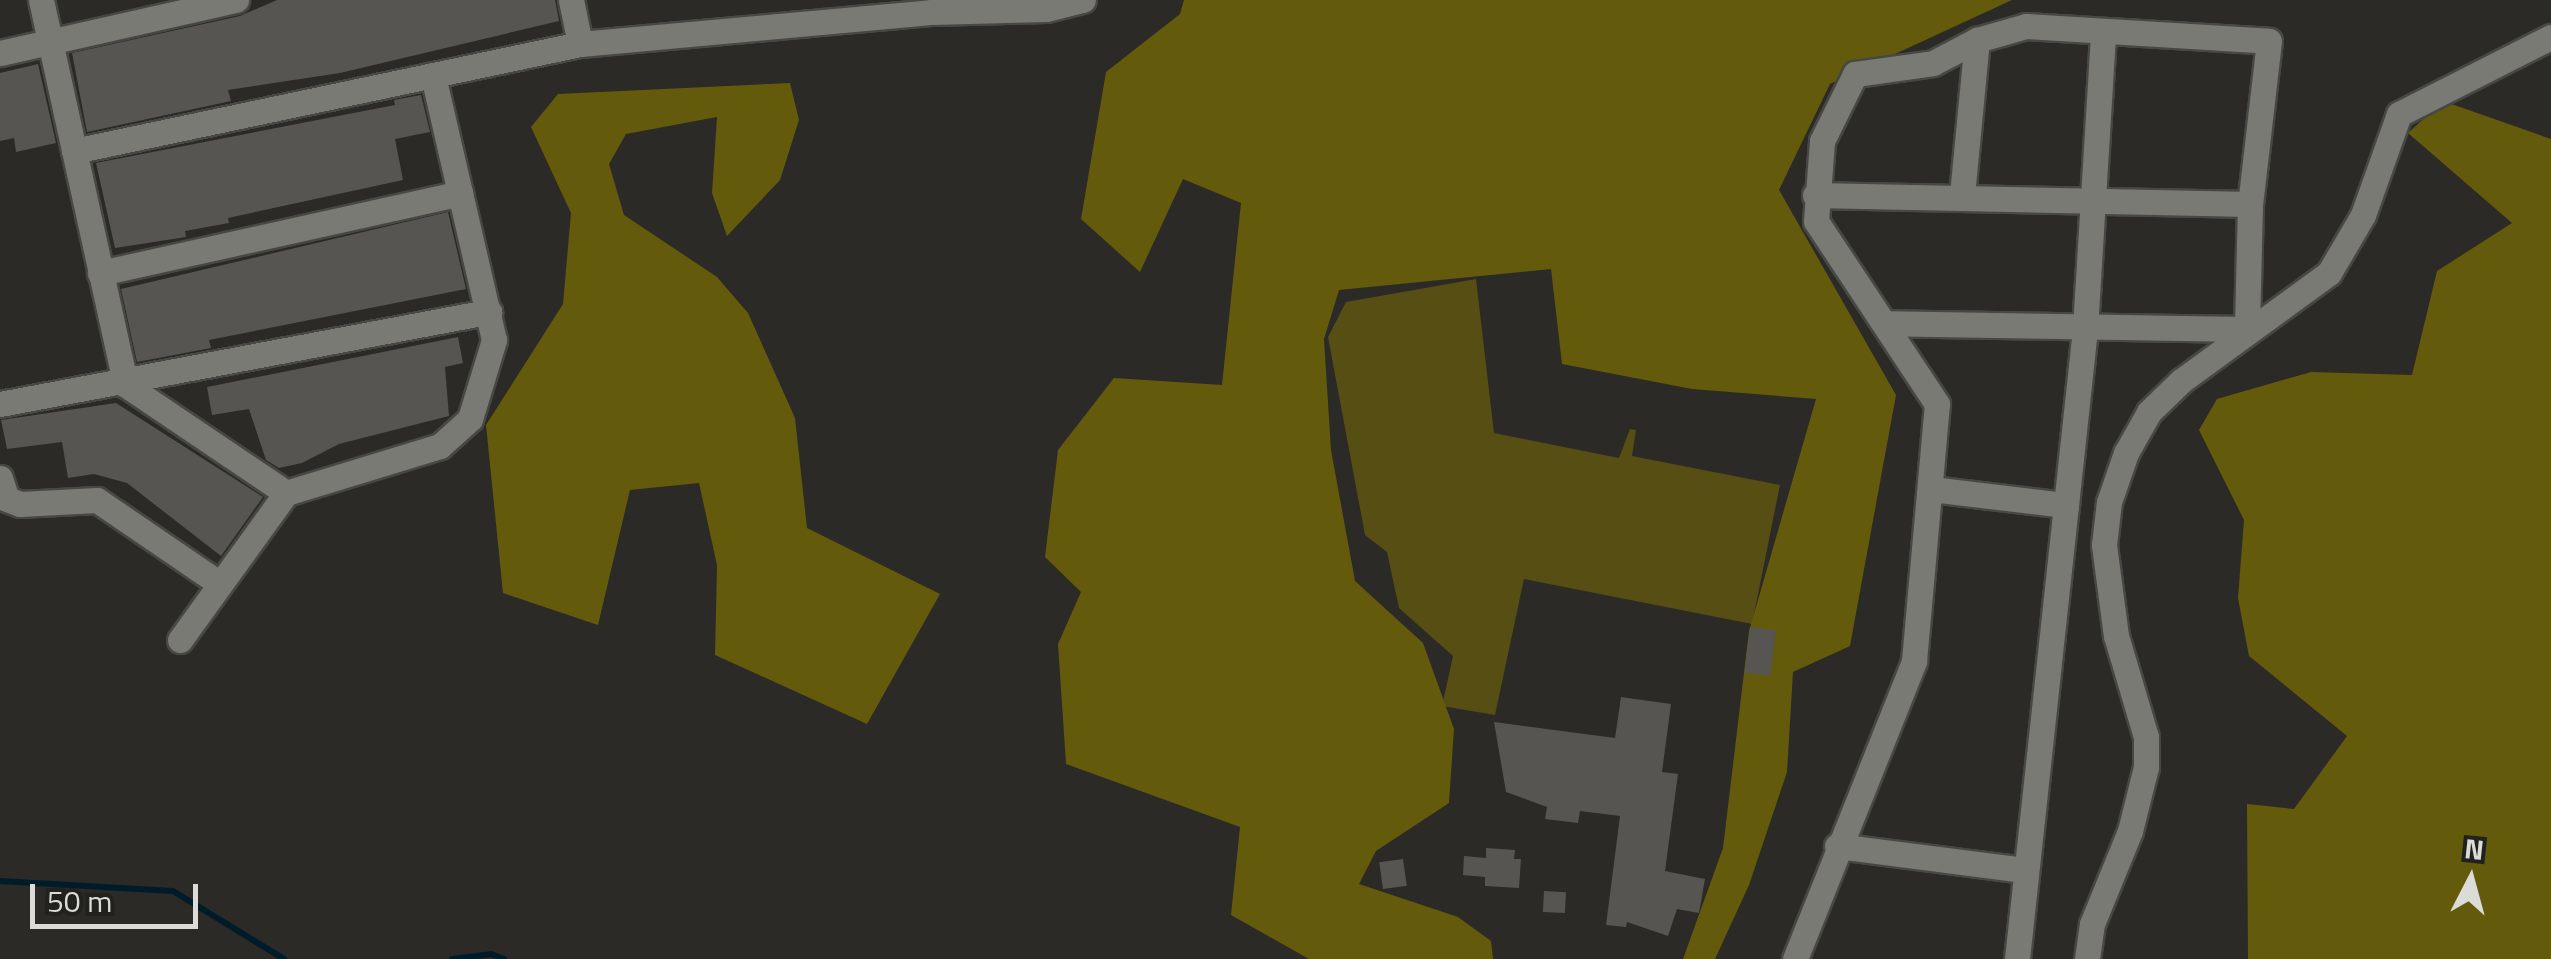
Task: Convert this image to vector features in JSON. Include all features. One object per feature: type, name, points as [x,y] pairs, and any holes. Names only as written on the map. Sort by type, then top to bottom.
[{"type":"street","points":[[42,0],[126,385],[286,492]]},
{"type":"street","points":[[0,53],[236,0]]},
{"type":"street","points":[[571,0],[580,44]]},
{"type":"street","points":[[74,150],[580,44],[930,6],[1046,5],[1083,0]]},
{"type":"street","points":[[1796,959],[1837,846],[1914,661],[1938,404],[1816,221],[1822,140],[1855,74],[1933,63],[1977,40],[2026,26],[2103,35],[2269,42],[2250,204],[2248,329]]},
{"type":"street","points":[[2017,959],[2086,329],[2103,35]]},
{"type":"street","points":[[2087,959],[2092,924],[2130,831],[2146,767],[2146,737],[2107,580],[2109,502],[2149,412],[2248,329],[2329,273],[2363,215],[2399,114],[2551,37]]},
{"type":"street","points":[[1962,195],[1977,40]]},
{"type":"street","points":[[180,640],[286,492],[440,446],[470,419],[494,340],[432,75]]},
{"type":"street","points":[[100,274],[460,194]]},
{"type":"street","points":[[1815,196],[1962,195],[2250,204]]},
{"type":"street","points":[[0,404],[126,385],[489,312]]},
{"type":"street","points":[[1884,323],[2248,329]]},
{"type":"street","points":[[0,478],[7,499],[20,504],[97,500],[220,584]]},
{"type":"street","points":[[1931,489],[2066,505]]},
{"type":"street","points":[[1837,846],[2025,870]]},
{"type":"shaded area","points":[[1184,0],[2012,0],[1830,84],[1779,190],[1896,395],[1850,646],[1793,672],[1787,772],[1749,885],[1715,959],[1683,959],[1723,848],[1749,631],[1816,399],[1692,389],[1562,364],[1551,269],[1339,290],[1324,339],[1331,450],[1355,581],[1423,643],[1454,729],[1449,803],[1376,851],[1359,884],[1458,917],[1491,941],[1493,959],[1309,959],[1231,915],[1240,827],[1066,764],[1058,644],[1081,592],[1045,557],[1058,450],[1114,378],[1222,385],[1241,203],[1183,179],[1140,272],[1081,219],[1106,72],[1180,14]]},
{"type":"shaded area","points":[[790,83],[799,120],[780,180],[727,236],[712,193],[717,117],[626,134],[609,164],[624,215],[717,277],[748,313],[795,418],[807,528],[940,594],[867,724],[715,655],[717,565],[699,483],[630,490],[598,625],[503,593],[486,425],[563,304],[571,213],[531,127],[558,94]]},
{"type":"shaded area","points":[[2443,101],[2551,139],[2551,959],[2248,959],[2247,804],[2294,809],[2347,736],[2249,656],[2238,598],[2244,520],[2199,430],[2217,399],[2311,372],[2412,375],[2437,271],[2512,223],[2408,133]]},
{"type":"shaded area","points":[[1476,279],[1494,433],[1619,458],[1630,429],[1636,430],[1632,456],[1780,485],[1752,624],[1524,579],[1495,715],[1442,706],[1453,656],[1399,608],[1387,552],[1365,535],[1328,337],[1346,302]]},
{"type":"building","points":[[277,0],[555,0],[559,21],[340,73],[228,90],[231,101],[87,132],[72,53],[240,16]]},
{"type":"building","points":[[38,64],[56,143],[16,152],[14,138],[0,141],[0,73]]},
{"type":"building","points":[[421,95],[430,132],[395,139],[403,180],[228,218],[229,223],[185,231],[186,237],[115,248],[96,163],[395,105],[394,100]]},
{"type":"building","points":[[448,212],[466,289],[209,340],[211,348],[137,362],[121,289]]},
{"type":"building","points":[[458,337],[463,363],[445,367],[449,416],[339,444],[302,463],[279,468],[266,460],[249,409],[212,415],[207,387]]},
{"type":"building","points":[[116,403],[263,497],[221,556],[127,483],[94,474],[68,478],[62,442],[7,449],[1,420]]},
{"type":"building","points":[[1750,627],[1776,630],[1770,676],[1744,673]]},
{"type":"building","points":[[1621,697],[1671,704],[1662,772],[1678,774],[1665,871],[1705,879],[1699,913],[1677,909],[1668,936],[1627,922],[1626,927],[1606,925],[1620,816],[1580,811],[1578,823],[1545,819],[1547,807],[1506,792],[1494,722],[1615,738]]},
{"type":"building","points":[[1486,848],[1515,850],[1514,859],[1521,859],[1519,888],[1485,886],[1485,877],[1463,875],[1464,856],[1486,858]]},
{"type":"building","points":[[1403,859],[1407,886],[1383,889],[1379,862]]},
{"type":"building","points":[[1544,891],[1566,892],[1565,913],[1543,912]]},
{"type":"waterway","points":[[0,881],[173,891],[284,959]]},
{"type":"waterway","points":[[452,959],[491,954],[504,959]]}]
